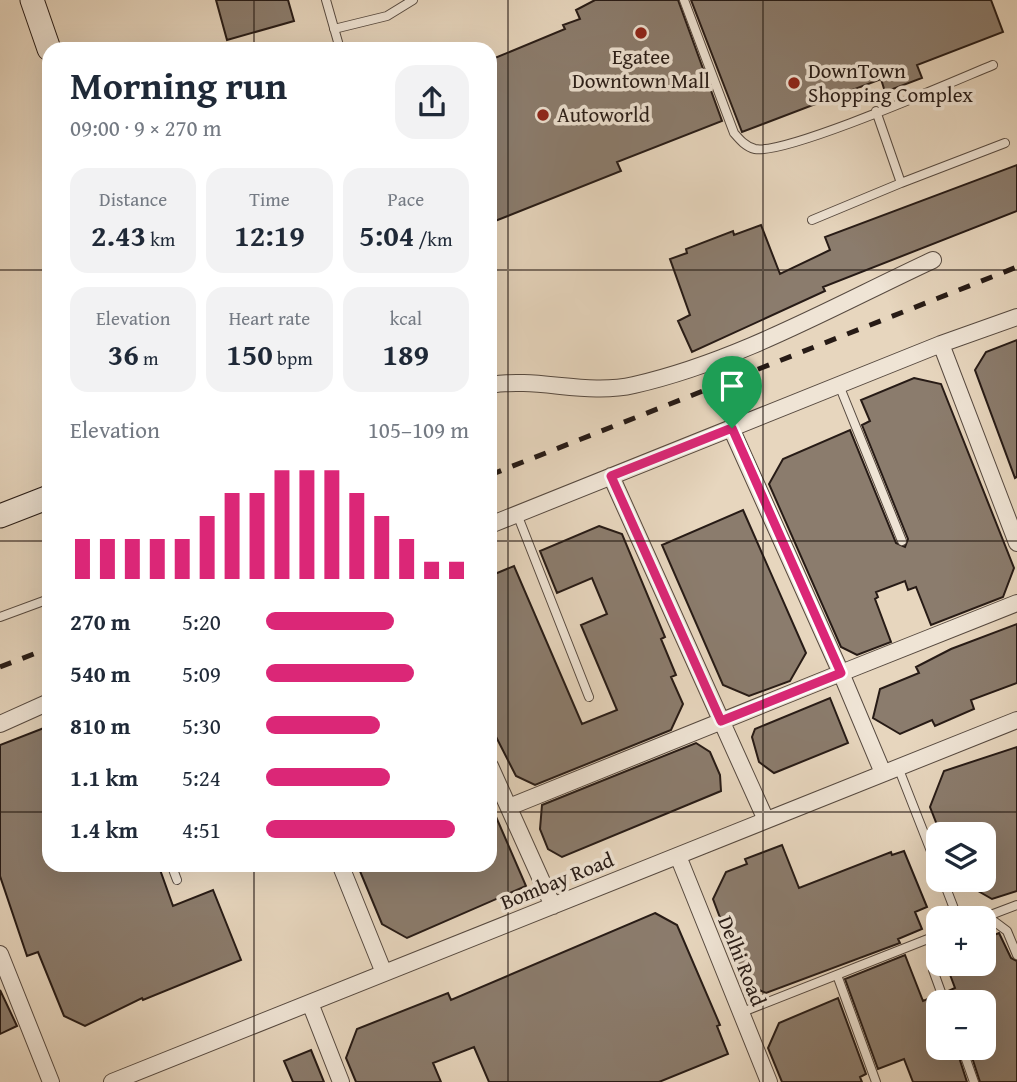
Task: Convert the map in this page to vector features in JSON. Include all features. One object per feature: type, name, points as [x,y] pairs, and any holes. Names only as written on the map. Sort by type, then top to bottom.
[{"type":"main road","points":[[32,0],[47,42]]},
{"type":"main road","points":[[0,516],[42,500]]},
{"type":"street","points":[[497,384],[631,386],[732,354],[933,260]]},
{"type":"street","points":[[497,522],[941,344],[1017,317]]},
{"type":"street","points":[[941,344],[1017,543]]},
{"type":"street","points":[[732,428],[841,673],[891,770]]},
{"type":"street","points":[[611,476],[766,820]]},
{"type":"street","points":[[1001,501],[1017,495]]},
{"type":"street","points":[[509,807],[1017,603]]},
{"type":"street","points":[[0,724],[42,705]]},
{"type":"street","name":"Bombay Road","points":[[112,1082],[1017,720]]},
{"type":"street","points":[[497,781],[553,906]]},
{"type":"street","name":"Delhi Road","points":[[677,856],[769,1082]]},
{"type":"street","points":[[343,872],[384,974]]},
{"type":"street","points":[[0,954],[51,1082]]},
{"type":"street","points":[[310,1003],[341,1082]]},
{"type":"lane","points":[[40,22],[46,0]]},
{"type":"lane","points":[[326,0],[338,42]]},
{"type":"lane","points":[[334,29],[387,16],[413,0]]},
{"type":"lane","points":[[684,0],[734,133],[743,143],[757,149],[803,139],[993,65]]},
{"type":"lane","points":[[876,111],[901,183]]},
{"type":"lane","points":[[812,220],[1005,143]]},
{"type":"lane","points":[[839,385],[902,541]]},
{"type":"lane","points":[[517,514],[589,697]]},
{"type":"lane","points":[[0,617],[42,602]]},
{"type":"lane","points":[[891,770],[926,844]]},
{"type":"lane","points":[[174,872],[177,880]]},
{"type":"lane","points":[[996,913],[1017,905]]},
{"type":"lane","points":[[996,925],[1007,931],[1017,955]]},
{"type":"lane","points":[[740,1013],[926,940]]},
{"type":"lane","points":[[838,975],[877,1082]]},
{"type":"lane","points":[[966,1060],[974,1082]]},
{"type":"building","points":[[216,0],[288,0],[294,21],[227,40]]},
{"type":"building","points":[[595,0],[678,0],[722,121],[617,162],[621,171],[497,220],[497,57],[565,29],[563,25],[580,19],[576,10]]},
{"type":"building","name":"DownTown Shopping Complex","points":[[691,0],[991,0],[1003,32],[917,65],[922,78],[885,92],[881,79],[742,132]]},
{"type":"building","points":[[1017,165],[1017,211],[823,287],[825,291],[692,352],[678,321],[690,315],[670,259],[687,253],[686,249],[733,231],[734,235],[761,225],[780,274],[830,250],[825,237]]},
{"type":"building","points":[[1017,340],[1015,478],[975,370],[986,352]]},
{"type":"building","points":[[914,378],[941,384],[1014,568],[1003,597],[931,625],[916,587],[908,590],[905,581],[876,592],[878,597],[875,599],[891,642],[857,655],[841,647],[769,484],[783,459],[850,430],[896,543],[905,547],[908,539],[862,425],[870,421],[861,400]]},
{"type":"building","points":[[743,510],[806,653],[790,681],[749,696],[723,685],[662,545]]},
{"type":"building","points":[[599,526],[622,534],[665,637],[661,639],[676,675],[671,677],[683,704],[671,730],[535,785],[516,776],[497,739],[497,573],[514,566],[582,724],[617,710],[581,625],[607,614],[592,578],[557,593],[540,551]]},
{"type":"building","points":[[1017,624],[1017,683],[971,700],[974,709],[935,726],[932,720],[900,734],[873,718],[880,689],[919,673],[916,667],[951,649]]},
{"type":"building","points":[[830,698],[848,743],[774,773],[759,762],[752,737],[755,729]]},
{"type":"building","points":[[42,729],[42,872],[161,872],[173,906],[213,890],[241,960],[143,1000],[142,998],[85,1026],[64,1016],[38,952],[27,956],[0,876],[0,745]]},
{"type":"building","points":[[696,743],[710,752],[720,775],[721,791],[562,857],[548,849],[540,829],[542,805]]},
{"type":"building","points":[[1017,747],[1017,891],[992,899],[980,892],[996,892],[996,822],[936,822],[930,807],[944,771]]},
{"type":"building","points":[[497,819],[526,886],[407,938],[382,924],[360,872],[497,872]]},
{"type":"building","points":[[782,845],[799,888],[891,852],[892,855],[904,851],[927,906],[915,912],[922,929],[898,939],[900,943],[766,993],[745,984],[713,899],[726,872],[747,864],[745,859]]},
{"type":"building","points":[[655,913],[677,925],[720,1025],[717,1026],[728,1054],[659,1082],[489,1082],[474,1047],[433,1063],[441,1082],[356,1082],[346,1058],[357,1029],[448,993],[451,1000]]},
{"type":"building","points":[[999,933],[1011,958],[1017,961],[1017,1082],[980,1082],[973,1060],[996,1060],[996,990],[950,990],[955,988],[950,976],[996,976],[996,934]]},
{"type":"building","points":[[905,955],[923,1001],[926,1000],[926,1060],[960,1060],[967,1082],[913,1082],[904,1059],[878,1069],[845,979]]},
{"type":"building","points":[[0,990],[17,1026],[0,1034]]},
{"type":"building","points":[[838,998],[866,1074],[860,1077],[862,1082],[782,1082],[768,1048],[779,1023]]},
{"type":"building","points":[[311,1050],[324,1082],[293,1082],[284,1061]]},
{"type":"railway","points":[[497,472],[1017,267]]},
{"type":"railway","points":[[0,667],[42,651]]},
{"type":"place","name":"Egatee Downtown Mall","points":[[641,33]]},
{"type":"place","name":"DownTown Shopping Complex","points":[[794,83]]},
{"type":"place","name":"Autoworld","points":[[543,115]]},
{"type":"route","points":[[732,428],[841,673],[721,721],[611,476],[732,428]]}]
